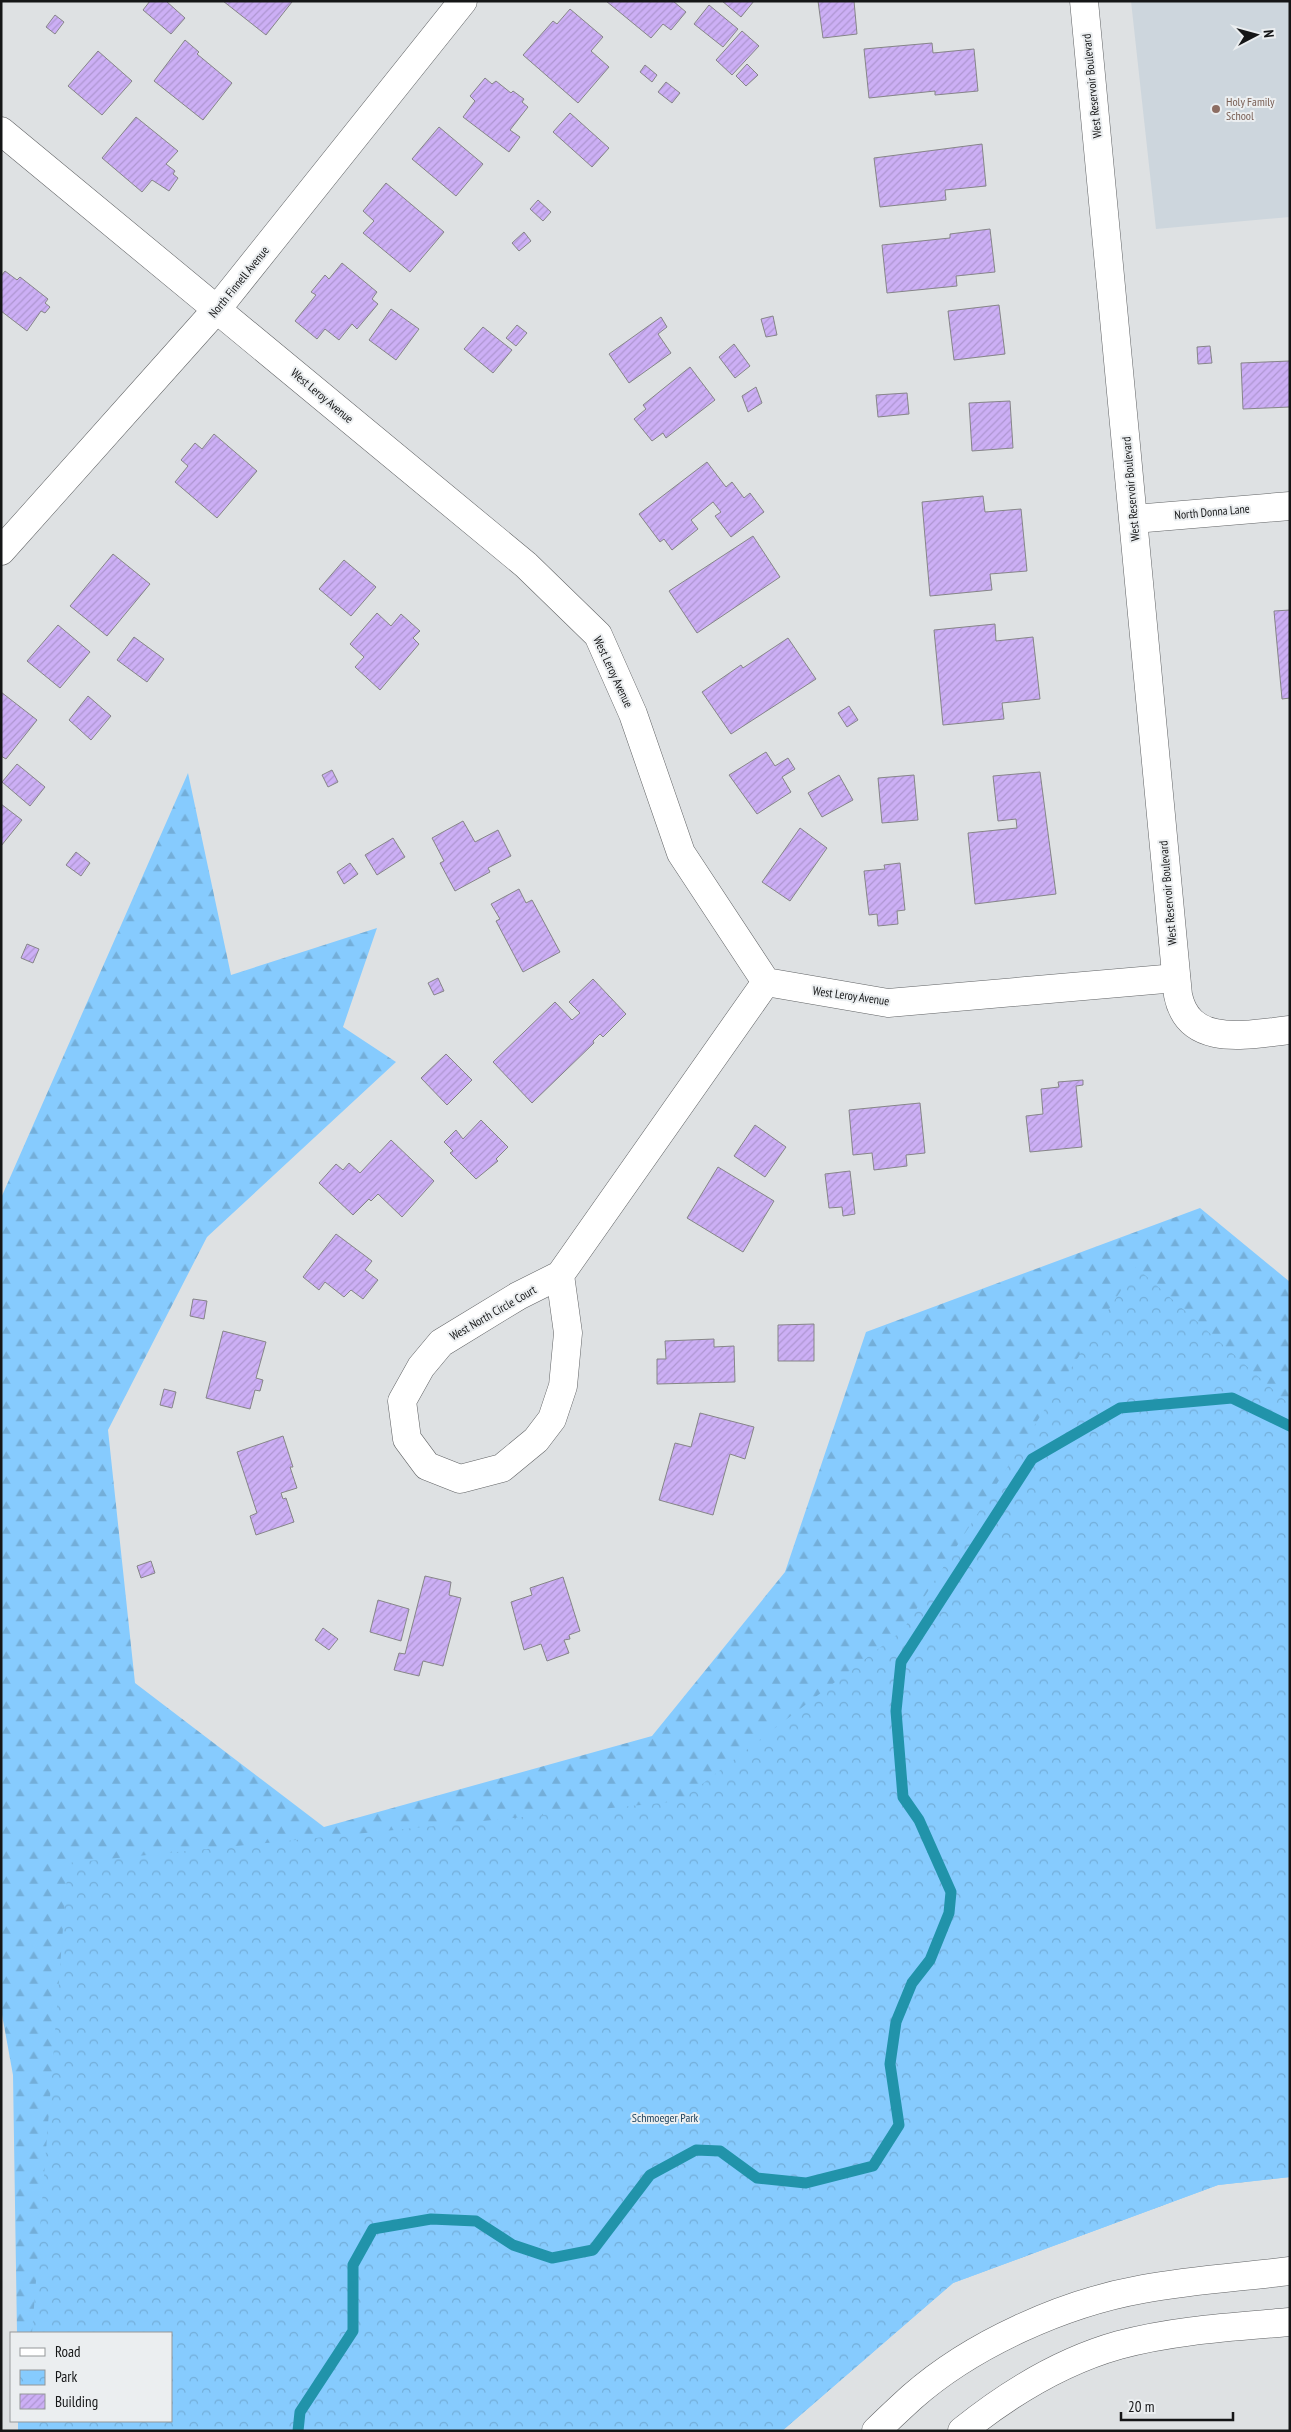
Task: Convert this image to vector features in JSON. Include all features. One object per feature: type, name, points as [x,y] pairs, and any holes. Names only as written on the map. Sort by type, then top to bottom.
[{"type":"main road","name":"North Finnell Avenue","points":[[1,551],[217,309],[463,1]]},
{"type":"main road","name":"West Reservoir Boulevard","points":[[1084,1],[1176,978],[1183,1011],[1190,1021],[1204,1030],[1227,1035],[1290,1030]]},
{"type":"main road","name":"West Leroy Avenue","points":[[1,131],[526,565],[598,635],[633,714],[681,853],[766,982],[888,1003],[1176,978]]},
{"type":"main road","name":"North Donna Lane","points":[[1134,519],[1290,506]]},
{"type":"main road","name":"West North Circle Court","points":[[560,1275],[568,1333],[563,1386],[552,1419],[536,1440],[502,1468],[460,1479],[428,1466],[407,1440],[402,1401],[421,1367],[442,1343],[518,1296],[560,1275],[766,982]]},
{"type":"main road","points":[[876,2431],[913,2396],[956,2365],[1001,2338],[1049,2317],[1089,2302],[1143,2289],[1290,2271]]},
{"type":"main road","points":[[962,2431],[1031,2383],[1109,2349],[1181,2333],[1290,2322]]},
{"type":"shaded area","name":"Holy Family School","points":[[1131,1],[1290,1],[1290,217],[1156,229]]},
{"type":"green space","name":"Schmoeger Park","points":[[188,773],[231,975],[377,928],[343,1027],[396,1062],[207,1237],[108,1430],[135,1683],[324,1827],[652,1736],[785,1572],[866,1332],[1200,1208],[1290,1282],[1290,2177],[1218,2185],[953,2283],[782,2431],[18,2431],[18,2422],[172,2422],[172,2332],[17,2332],[13,2075],[1,2009],[1,1198]]},
{"type":"green space","name":"Schmoeger Park","points":[[1136,1267],[1290,1405],[1290,2177],[1218,2185],[953,2283],[782,2431],[24,2431],[25,2422],[172,2422],[172,2332],[32,2332],[68,1863],[680,1801],[903,1630]]},
{"type":"building","points":[[150,1],[166,1],[185,18],[171,34],[143,10]]},
{"type":"building","points":[[223,1],[291,1],[292,2],[266,35]]},
{"type":"building","points":[[606,1],[673,1],[686,12],[671,30],[663,24],[651,38]]},
{"type":"building","points":[[722,1],[754,1],[741,17]]},
{"type":"building","points":[[818,1],[854,1],[857,34],[823,38]]},
{"type":"building","points":[[709,5],[738,29],[723,47],[694,24]]},
{"type":"building","points":[[570,9],[603,37],[591,51],[609,67],[578,103],[523,55],[553,21],[557,24]]},
{"type":"building","points":[[55,15],[64,22],[55,34],[46,27]]},
{"type":"building","points":[[742,31],[759,46],[732,75],[716,60]]},
{"type":"building","points":[[185,40],[199,52],[197,54],[232,83],[203,120],[154,81]]},
{"type":"building","points":[[932,43],[933,53],[974,49],[978,91],[935,95],[935,91],[869,98],[864,49]]},
{"type":"building","points":[[98,51],[132,81],[102,115],[68,86]]},
{"type":"building","points":[[747,64],[758,75],[746,86],[736,76]]},
{"type":"building","points":[[645,65],[657,75],[652,82],[640,72]]},
{"type":"building","points":[[485,78],[492,84],[496,81],[511,93],[513,91],[524,99],[522,102],[528,107],[510,130],[520,137],[509,152],[463,117],[475,101],[470,96]]},
{"type":"building","points":[[666,82],[680,93],[672,103],[658,92]]},
{"type":"building","points":[[570,113],[609,148],[592,167],[553,132]]},
{"type":"building","points":[[136,117],[178,151],[166,164],[175,171],[173,174],[178,178],[169,191],[152,180],[142,192],[102,158]]},
{"type":"building","points":[[439,127],[483,164],[456,196],[412,159]]},
{"type":"building","points":[[982,144],[986,186],[945,190],[946,200],[880,207],[874,158]]},
{"type":"building","points":[[386,183],[444,232],[410,272],[363,233],[374,221],[363,211]]},
{"type":"building","points":[[538,200],[551,212],[543,221],[530,209]]},
{"type":"building","points":[[990,229],[995,272],[956,276],[957,286],[887,293],[882,245],[950,238],[950,234]]},
{"type":"building","points":[[524,232],[531,241],[519,251],[512,243]]},
{"type":"building","points":[[342,263],[377,292],[372,299],[378,304],[357,329],[352,324],[339,340],[325,329],[317,339],[295,321],[316,295],[311,292],[325,275],[329,279]]},
{"type":"building","points":[[5,271],[17,280],[20,277],[48,299],[45,303],[50,307],[45,313],[41,311],[27,331],[1,311],[1,276]]},
{"type":"building","points":[[999,305],[1005,354],[954,360],[948,311]]},
{"type":"building","points":[[391,309],[419,329],[396,360],[369,340]]},
{"type":"building","points":[[773,316],[777,335],[766,337],[761,319]]},
{"type":"building","points":[[661,317],[667,327],[658,334],[671,353],[629,383],[609,354]]},
{"type":"building","points":[[517,325],[527,333],[516,346],[506,338]]},
{"type":"building","points":[[483,327],[512,350],[493,373],[464,349]]},
{"type":"building","points":[[734,344],[750,366],[735,378],[719,357]]},
{"type":"building","points":[[1210,346],[1212,363],[1198,364],[1197,347]]},
{"type":"building","points":[[1290,361],[1290,407],[1243,409],[1241,363]]},
{"type":"building","points":[[690,367],[715,400],[666,438],[663,433],[652,441],[634,419],[646,409],[643,405]]},
{"type":"building","points":[[756,387],[762,403],[748,412],[742,396]]},
{"type":"building","points":[[907,393],[909,414],[878,417],[876,395]]},
{"type":"building","points":[[1010,401],[1013,448],[972,451],[969,403]]},
{"type":"building","points":[[214,434],[257,471],[217,518],[175,482],[188,466],[181,460],[195,443],[202,449]]},
{"type":"building","points":[[707,462],[726,487],[732,482],[744,498],[750,493],[764,512],[731,537],[715,516],[721,512],[713,502],[691,520],[698,529],[672,550],[664,539],[660,542],[639,514]]},
{"type":"building","points":[[983,496],[985,512],[1021,509],[1027,571],[990,574],[992,590],[930,596],[922,502]]},
{"type":"building","points":[[753,536],[780,577],[697,633],[669,591]]},
{"type":"building","points":[[113,554],[150,584],[107,636],[70,606]]},
{"type":"building","points":[[344,560],[376,587],[351,616],[319,589]]},
{"type":"building","points":[[1290,610],[1290,698],[1282,699],[1274,611]]},
{"type":"building","points":[[377,613],[391,626],[401,614],[420,631],[413,638],[419,644],[380,690],[355,667],[364,657],[350,644]]},
{"type":"building","points":[[995,624],[996,641],[1033,637],[1040,699],[1002,703],[1004,719],[943,725],[934,630]]},
{"type":"building","points":[[58,625],[90,652],[60,688],[27,661]]},
{"type":"building","points":[[134,637],[164,659],[147,682],[117,660]]},
{"type":"building","points":[[788,638],[816,679],[731,734],[702,692],[741,665],[743,668]]},
{"type":"building","points":[[1,692],[37,720],[6,759],[1,756]]},
{"type":"building","points":[[88,696],[111,716],[91,740],[69,720]]},
{"type":"building","points":[[849,706],[858,720],[847,727],[838,713]]},
{"type":"building","points":[[766,752],[775,766],[788,758],[795,769],[782,777],[791,792],[757,814],[729,775]]},
{"type":"building","points":[[17,764],[45,787],[30,806],[2,782]]},
{"type":"building","points":[[332,770],[338,782],[328,787],[322,775]]},
{"type":"building","points":[[1040,772],[1056,894],[975,904],[968,833],[1017,828],[1016,819],[998,821],[993,776]]},
{"type":"building","points":[[839,775],[853,800],[822,817],[808,793]]},
{"type":"building","points":[[914,775],[918,820],[882,823],[878,778]]},
{"type":"building","points":[[1,804],[22,820],[1,846]]},
{"type":"building","points":[[463,821],[475,842],[498,830],[511,856],[488,868],[490,872],[455,891],[440,863],[444,861],[432,838]]},
{"type":"building","points":[[800,828],[827,848],[790,901],[762,882]]},
{"type":"building","points":[[393,838],[405,857],[377,875],[365,855]]},
{"type":"building","points":[[76,852],[90,863],[81,876],[66,865]]},
{"type":"building","points":[[350,863],[358,874],[344,884],[337,872]]},
{"type":"building","points":[[900,863],[905,910],[897,911],[898,924],[878,926],[877,914],[869,915],[864,871],[885,869],[884,865]]},
{"type":"building","points":[[519,889],[526,903],[532,900],[560,952],[523,972],[496,921],[500,919],[491,904]]},
{"type":"building","points":[[27,944],[39,949],[33,963],[21,958]]},
{"type":"building","points":[[438,978],[444,991],[434,995],[428,983]]},
{"type":"building","points":[[593,979],[626,1014],[603,1037],[600,1034],[593,1041],[594,1043],[532,1103],[493,1062],[555,1002],[572,1020],[580,1013],[569,1002]]},
{"type":"building","points":[[446,1054],[472,1080],[447,1105],[421,1078]]},
{"type":"building","points":[[1083,1080],[1083,1085],[1076,1086],[1082,1147],[1030,1152],[1026,1116],[1043,1114],[1041,1089],[1059,1087],[1058,1082]]},
{"type":"building","points":[[920,1103],[925,1153],[906,1155],[907,1166],[874,1170],[872,1153],[853,1155],[849,1110]]},
{"type":"building","points":[[481,1120],[508,1147],[496,1159],[498,1161],[476,1179],[450,1153],[453,1151],[444,1142],[456,1130],[463,1139]]},
{"type":"building","points":[[755,1125],[786,1147],[765,1177],[734,1156]]},
{"type":"building","points":[[391,1140],[434,1181],[402,1217],[378,1194],[371,1201],[369,1199],[353,1215],[319,1183],[336,1164],[343,1170],[349,1163],[360,1173]]},
{"type":"building","points":[[718,1167],[774,1201],[743,1252],[687,1218]]},
{"type":"building","points":[[850,1171],[855,1214],[843,1216],[842,1207],[829,1208],[825,1174]]},
{"type":"building","points":[[336,1234],[372,1261],[365,1270],[378,1280],[363,1299],[351,1290],[344,1297],[325,1282],[319,1290],[303,1277]]},
{"type":"building","points":[[193,1299],[207,1301],[204,1319],[190,1316]]},
{"type":"building","points":[[814,1324],[814,1361],[778,1361],[778,1325]]},
{"type":"building","points":[[223,1331],[266,1342],[256,1378],[263,1380],[260,1391],[255,1390],[250,1409],[206,1398]]},
{"type":"building","points":[[714,1339],[714,1347],[734,1346],[735,1382],[657,1384],[657,1359],[666,1359],[665,1341]]},
{"type":"building","points":[[164,1389],[176,1392],[172,1408],[160,1405]]},
{"type":"building","points":[[700,1413],[754,1427],[745,1459],[730,1454],[713,1515],[659,1500],[675,1443],[691,1447]]},
{"type":"building","points":[[283,1436],[293,1467],[290,1467],[297,1488],[281,1493],[283,1499],[286,1498],[294,1522],[256,1535],[250,1516],[257,1513],[237,1452]]},
{"type":"building","points":[[151,1561],[155,1573],[141,1578],[137,1566]]},
{"type":"building","points":[[425,1576],[451,1582],[449,1595],[461,1598],[443,1666],[423,1661],[419,1676],[394,1670],[399,1653],[405,1654]]},
{"type":"building","points":[[563,1577],[580,1631],[569,1635],[570,1639],[564,1640],[569,1653],[547,1661],[541,1644],[524,1650],[511,1602],[532,1595],[530,1588]]},
{"type":"building","points":[[378,1600],[409,1609],[401,1641],[370,1632]]},
{"type":"building","points":[[323,1628],[338,1639],[329,1650],[315,1640]]},
{"type":"waterway","points":[[298,2431],[300,2412],[353,2331],[353,2265],[373,2229],[431,2219],[476,2221],[513,2245],[552,2258],[593,2250],[650,2175],[696,2150],[720,2151],[757,2178],[806,2183],[873,2166],[899,2125],[890,2064],[896,2022],[912,1983],[930,1960],[949,1913],[951,1892],[919,1820],[903,1797],[896,1711],[901,1662],[1032,1459],[1120,1408],[1232,1398],[1290,1426]]},
{"type":"place","name":"Holy Family School","points":[[1216,109]]}]
